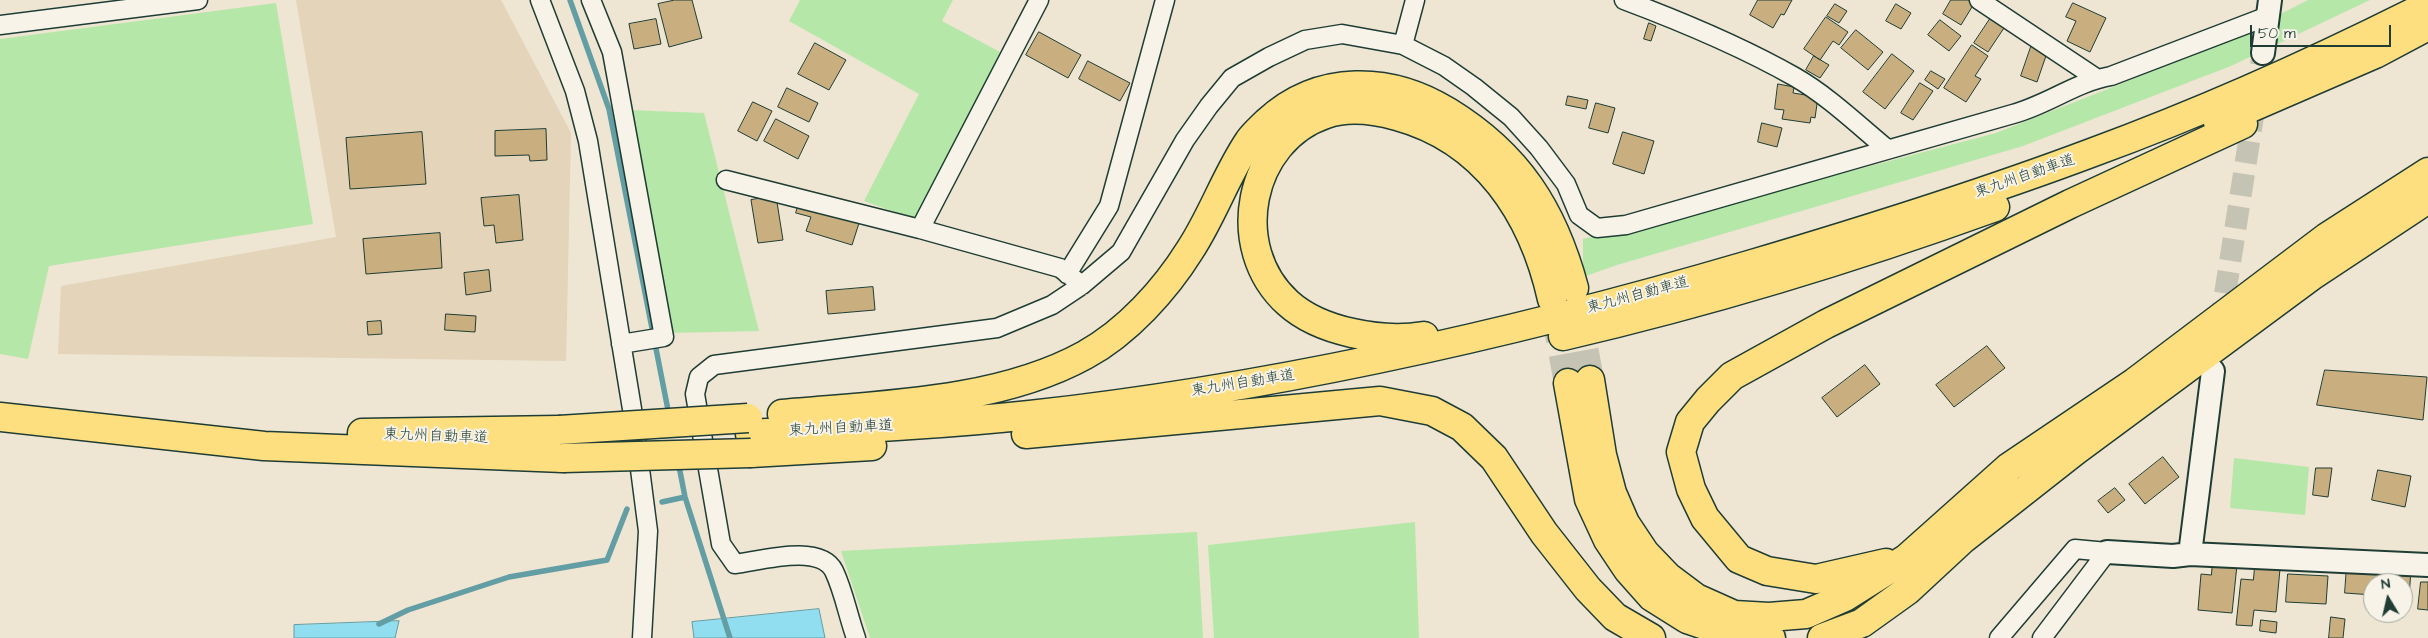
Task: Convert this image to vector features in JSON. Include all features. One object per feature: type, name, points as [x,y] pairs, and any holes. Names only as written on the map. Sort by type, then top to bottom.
[{"type":"highway","name":"東九州自動車道","points":[[0,417],[264,446],[561,442],[750,435],[928,425],[1032,415],[1211,390],[1341,368],[1622,302],[1854,233],[2093,153],[2226,98],[2428,5]]},
{"type":"highway","name":"東九州自動車道","points":[[750,435],[1026,434],[1300,391],[1501,350],[1650,315],[1851,256],[2099,169],[2234,115],[2375,54],[2428,26]]},
{"type":"highway","points":[[1907,558],[1816,579],[1767,571],[1739,558],[1705,518],[1691,489],[1681,452],[1690,422],[1732,376],[1826,324],[2070,204],[2237,127],[2375,54]]},
{"type":"highway","points":[[750,435],[1028,381],[1086,355],[1124,327],[1159,292],[1191,249],[1250,138],[1285,106],[1323,88],[1355,85],[1384,87],[1416,95],[1472,127],[1515,166],[1535,195],[1565,255],[1563,294],[1541,260],[1517,206],[1503,186],[1461,145],[1434,128],[1383,112],[1353,109],[1327,113],[1303,125],[1283,142],[1259,181],[1252,223],[1256,252],[1261,266],[1279,295],[1293,307],[1311,318],[1330,326],[1381,339],[1420,337],[1622,302]]},
{"type":"highway","points":[[1771,638],[1731,634],[1687,619],[1652,597],[1628,570],[1608,540],[1589,499],[1579,382],[1612,493],[1625,524],[1645,553],[1656,565],[1668,577],[1696,598],[1734,615],[1769,617],[1806,614],[1845,597],[1907,558],[2009,467],[2135,382],[2327,237],[2428,172]]},
{"type":"highway","points":[[1822,638],[1862,622],[1908,590],[1962,539],[2075,451],[2312,275],[2428,199]]},
{"type":"highway","name":"東九州自動車道","points":[[0,399],[251,429],[561,442]]},
{"type":"highway","points":[[1026,434],[1380,401],[1432,412],[1462,427],[1494,458],[1544,532],[1588,588],[1615,617],[1651,638]]},
{"type":"street","points":[[0,25],[198,0]]},
{"type":"street","points":[[540,0],[575,92],[588,141],[642,473],[648,531],[642,638]]},
{"type":"street","points":[[591,0],[612,52],[664,337],[621,344]]},
{"type":"street","points":[[920,229],[1039,0]]},
{"type":"street","points":[[1067,274],[1109,206],[1165,0]]},
{"type":"street","points":[[1403,45],[1416,0]]},
{"type":"street","points":[[1624,0],[1749,54],[1796,78],[1842,110],[1886,148]]},
{"type":"street","points":[[1979,0],[2096,78]]},
{"type":"street","points":[[856,638],[833,570],[823,559],[801,555],[735,564],[721,544],[695,394],[699,377],[714,365],[996,328],[1052,305],[1082,284],[1121,252],[1185,140],[1232,78],[1269,57],[1306,40],[1342,34],[1403,45],[1444,66],[1512,117],[1539,148],[1566,184],[1579,215],[1597,228],[1626,225],[1886,148],[2016,113],[2096,78],[2111,76],[2269,8]]},
{"type":"street","points":[[2263,53],[2269,8]]},
{"type":"street","points":[[726,180],[920,229],[1060,268],[1082,284]]},
{"type":"street","points":[[2190,554],[2213,371]]},
{"type":"street","points":[[2000,638],[2074,549],[2173,556],[2190,554],[2428,565]]},
{"type":"street","points":[[2042,638],[2107,552]]},
{"type":"shaded area","points":[[296,0],[501,0],[571,133],[566,361],[58,354],[61,286],[336,237]]},
{"type":"green space","points":[[800,0],[953,0],[942,21],[1000,52],[917,220],[864,201],[919,94],[789,21]]},
{"type":"green space","points":[[2308,0],[2370,0],[2231,66],[2023,146],[1617,265],[1583,277],[1583,239],[1741,200],[1996,133],[2222,44]]},
{"type":"green space","points":[[276,3],[313,224],[49,266],[28,359],[0,354],[0,39]]},
{"type":"green space","points":[[629,110],[704,113],[759,331],[670,333]]},
{"type":"green space","points":[[2234,458],[2309,467],[2305,515],[2230,508]]},
{"type":"green space","points":[[1415,522],[1419,638],[1214,638],[1208,545]]},
{"type":"green space","points":[[1197,532],[1203,638],[870,638],[841,551]]},
{"type":"water","points":[[819,609],[825,638],[694,638],[692,622]]},
{"type":"water","points":[[399,621],[395,638],[294,638],[294,625]]},
{"type":"building","points":[[675,0],[692,0],[702,38],[669,47],[658,4]]},
{"type":"building","points":[[1758,0],[1792,0],[1784,15],[1781,14],[1773,28],[1750,15]]},
{"type":"building","points":[[1951,0],[1971,0],[1975,2],[1961,25],[1943,14]]},
{"type":"building","points":[[2073,3],[2106,18],[2090,52],[2067,41],[2076,21],[2066,17]]},
{"type":"building","points":[[1835,4],[1847,11],[1839,23],[1827,16]]},
{"type":"building","points":[[1896,4],[1911,13],[1901,29],[1886,21]]},
{"type":"building","points":[[1992,16],[2006,25],[1988,52],[1974,43]]},
{"type":"building","points":[[1826,17],[1848,32],[1839,45],[1833,41],[1820,60],[1804,49]]},
{"type":"building","points":[[656,19],[661,44],[634,49],[629,24]]},
{"type":"building","points":[[1940,20],[1961,36],[1949,51],[1928,35]]},
{"type":"building","points":[[1649,23],[1656,26],[1651,41],[1644,39]]},
{"type":"building","points":[[1856,30],[1883,52],[1868,70],[1841,48]]},
{"type":"building","points":[[1039,32],[1081,55],[1068,78],[1026,55]]},
{"type":"building","points":[[815,43],[846,60],[829,90],[798,74]]},
{"type":"building","points":[[2032,44],[2048,50],[2037,82],[2021,76]]},
{"type":"building","points":[[1972,45],[1988,56],[1975,76],[1981,79],[1966,102],[1944,88]]},
{"type":"building","points":[[1892,54],[1914,71],[1885,109],[1863,92]]},
{"type":"building","points":[[1814,56],[1829,65],[1820,78],[1806,70]]},
{"type":"building","points":[[1088,61],[1130,83],[1120,101],[1079,79]]},
{"type":"building","points":[[1931,71],[1945,79],[1938,89],[1925,80]]},
{"type":"building","points":[[1920,83],[1933,91],[1913,120],[1901,113]]},
{"type":"building","points":[[1778,84],[1794,87],[1793,93],[1818,97],[1815,118],[1811,117],[1810,123],[1782,119],[1784,110],[1775,109]]},
{"type":"building","points":[[787,88],[818,103],[809,122],[778,107]]},
{"type":"building","points":[[1568,96],[1588,100],[1586,109],[1566,105]]},
{"type":"building","points":[[753,102],[772,111],[757,141],[738,131]]},
{"type":"building","points":[[1596,103],[1615,108],[1608,133],[1589,128]]},
{"type":"building","points":[[776,119],[809,136],[798,159],[764,141]]},
{"type":"building","points":[[1762,123],[1782,128],[1777,147],[1758,142]]},
{"type":"building","points":[[546,129],[547,160],[530,161],[529,155],[495,156],[495,131]]},
{"type":"building","points":[[422,132],[426,184],[350,189],[346,138]]},
{"type":"building","points":[[1623,132],[1654,141],[1644,174],[1613,164]]},
{"type":"building","points":[[519,195],[523,240],[496,243],[494,225],[484,226],[481,198]]},
{"type":"building","points":[[776,196],[783,240],[758,243],[751,200]]},
{"type":"building","points":[[799,203],[860,220],[852,245],[806,231],[811,217],[796,213]]},
{"type":"building","points":[[440,233],[442,268],[366,274],[363,239]]},
{"type":"building","points":[[489,270],[491,291],[466,295],[464,273]]},
{"type":"building","points":[[873,287],[875,310],[828,314],[826,291]]},
{"type":"building","points":[[446,314],[476,316],[475,332],[445,330]]},
{"type":"building","points":[[381,321],[382,334],[368,335],[367,322]]},
{"type":"building","points":[[1987,346],[2005,368],[1954,407],[1936,385]]},
{"type":"building","points":[[1865,365],[1880,384],[1837,417],[1822,398]]},
{"type":"building","points":[[2325,370],[2427,377],[2423,420],[2317,405]]},
{"type":"building","points":[[2163,457],[2179,477],[2145,504],[2129,484]]},
{"type":"building","points":[[2316,468],[2332,468],[2328,497],[2313,495]]},
{"type":"building","points":[[2378,470],[2411,476],[2405,507],[2372,500]]},
{"type":"building","points":[[2115,488],[2125,500],[2108,513],[2098,501]]},
{"type":"building","points":[[2213,562],[2237,565],[2232,613],[2198,610],[2201,574],[2211,575]]},
{"type":"building","points":[[2347,565],[2411,570],[2411,573],[2363,573],[2363,594],[2345,593]]},
{"type":"building","points":[[2255,567],[2280,569],[2276,612],[2254,610],[2252,626],[2236,625],[2241,579],[2253,580]]},
{"type":"building","points":[[2288,574],[2328,576],[2326,604],[2286,602]]},
{"type":"building","points":[[2421,582],[2428,582],[2428,610],[2418,609]]},
{"type":"building","points":[[2331,617],[2345,619],[2343,638],[2329,638]]},
{"type":"building","points":[[2261,620],[2277,622],[2276,633],[2260,631]]},
{"type":"waterway","points":[[570,0],[609,109],[669,415]]},
{"type":"waterway","points":[[678,461],[685,497],[730,638]]},
{"type":"waterway","points":[[662,502],[685,497]]},
{"type":"waterway","points":[[379,624],[408,610],[509,577],[607,560],[627,509]]},
{"type":"tunnel","points":[[2220,326],[2263,53]]},
{"type":"tunnel","points":[[1577,309],[1590,380]]},
{"type":"tunnel","points":[[1555,313],[1568,383]]}]
